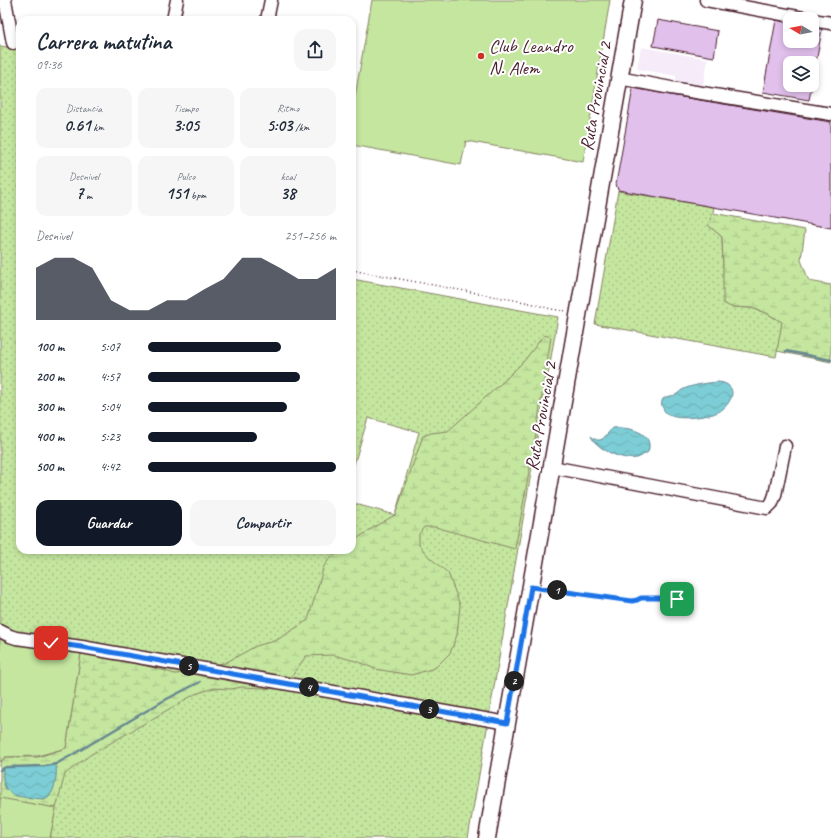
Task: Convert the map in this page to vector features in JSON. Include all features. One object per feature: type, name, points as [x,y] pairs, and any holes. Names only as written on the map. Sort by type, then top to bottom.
[{"type":"main road","name":"Ruta Provincial 2","points":[[487,838],[632,0]]},
{"type":"street","points":[[0,40],[16,44],[5,0]]},
{"type":"street","points":[[173,16],[178,0]]},
{"type":"street","points":[[268,16],[271,0]]},
{"type":"street","points":[[706,0],[783,14]]},
{"type":"street","points":[[819,21],[831,23]]},
{"type":"street","points":[[619,78],[831,114]]},
{"type":"street","points":[[552,467],[767,508],[772,503],[775,495],[785,446]]},
{"type":"street","points":[[0,631],[16,638],[82,647],[507,723]]},
{"type":"path","points":[[356,271],[530,303],[550,309],[578,312]]},
{"type":"path","points":[[531,587],[632,601],[641,598],[666,597],[677,599]]},
{"type":"shaded area","points":[[641,47],[708,59],[703,87],[675,82],[676,76],[637,69]]},
{"type":"green space","name":"Club Leandro N. Alem","points":[[372,0],[610,0],[583,162],[466,141],[461,165],[356,146],[356,90]]},
{"type":"green space","points":[[0,46],[16,48],[16,554],[356,554],[356,504],[395,515],[419,432],[368,418],[356,458],[356,280],[558,317],[489,716],[14,632],[0,625]]},
{"type":"green space","points":[[618,191],[714,207],[708,225],[722,237],[723,265],[731,307],[751,308],[766,313],[783,322],[776,357],[595,324]]},
{"type":"green space","points":[[713,213],[805,230],[801,260],[809,281],[831,285],[831,362],[777,351],[782,322],[766,313],[752,308],[731,307],[723,303],[722,237],[708,225]]},
{"type":"green space","points":[[544,335],[551,337],[535,439],[515,549],[435,527],[424,527],[419,534],[419,545],[430,558],[448,573],[460,605],[457,635],[450,653],[435,668],[411,675],[375,669],[359,662],[333,655],[306,656],[283,689],[242,687],[231,689],[214,688],[195,694],[90,755],[65,774],[56,808],[16,802],[0,803],[0,763],[5,757],[38,757],[66,748],[81,653],[129,661],[175,674],[197,672],[208,665],[225,663],[256,646],[277,640],[308,620],[324,566],[331,557],[335,554],[356,554],[356,539],[395,515],[423,436],[431,433],[448,431],[524,361]]},
{"type":"green space","points":[[0,637],[23,644],[81,653],[66,748],[38,756],[5,757],[0,762]]},
{"type":"green space","points":[[81,653],[488,723],[468,838],[50,838],[56,808],[0,763],[5,757],[38,757],[66,748]]},
{"type":"green space","points":[[0,798],[56,808],[50,838],[0,838]]},
{"type":"water","points":[[718,382],[730,387],[732,394],[726,406],[717,412],[687,418],[668,415],[662,407],[663,399],[678,394],[681,390],[699,384]]},
{"type":"water","points":[[613,428],[625,428],[644,435],[649,445],[648,452],[637,458],[625,458],[604,449],[594,441],[591,436],[595,439],[601,440]]},
{"type":"water","points":[[56,764],[55,784],[53,790],[51,794],[43,799],[20,797],[9,792],[5,787],[3,769],[6,767],[45,766]]},
{"type":"building","points":[[658,20],[718,31],[714,57],[653,46]]},
{"type":"building","points":[[776,20],[783,22],[783,48],[819,48],[817,56],[783,56],[783,92],[811,92],[809,100],[763,92]]},
{"type":"building","points":[[819,29],[822,29],[819,46]]},
{"type":"building","points":[[633,88],[831,122],[831,228],[618,190],[616,184]]},
{"type":"waterway","points":[[786,351],[831,360]]},
{"type":"waterway","points":[[0,770],[6,767],[45,766],[56,764],[163,701],[200,682]]},
{"type":"place","name":"Club Leandro N. Alem","points":[[481,56]]},
{"type":"route","points":[[51,643],[82,647],[507,723],[531,587],[632,601],[641,598],[666,597],[677,599]]}]
